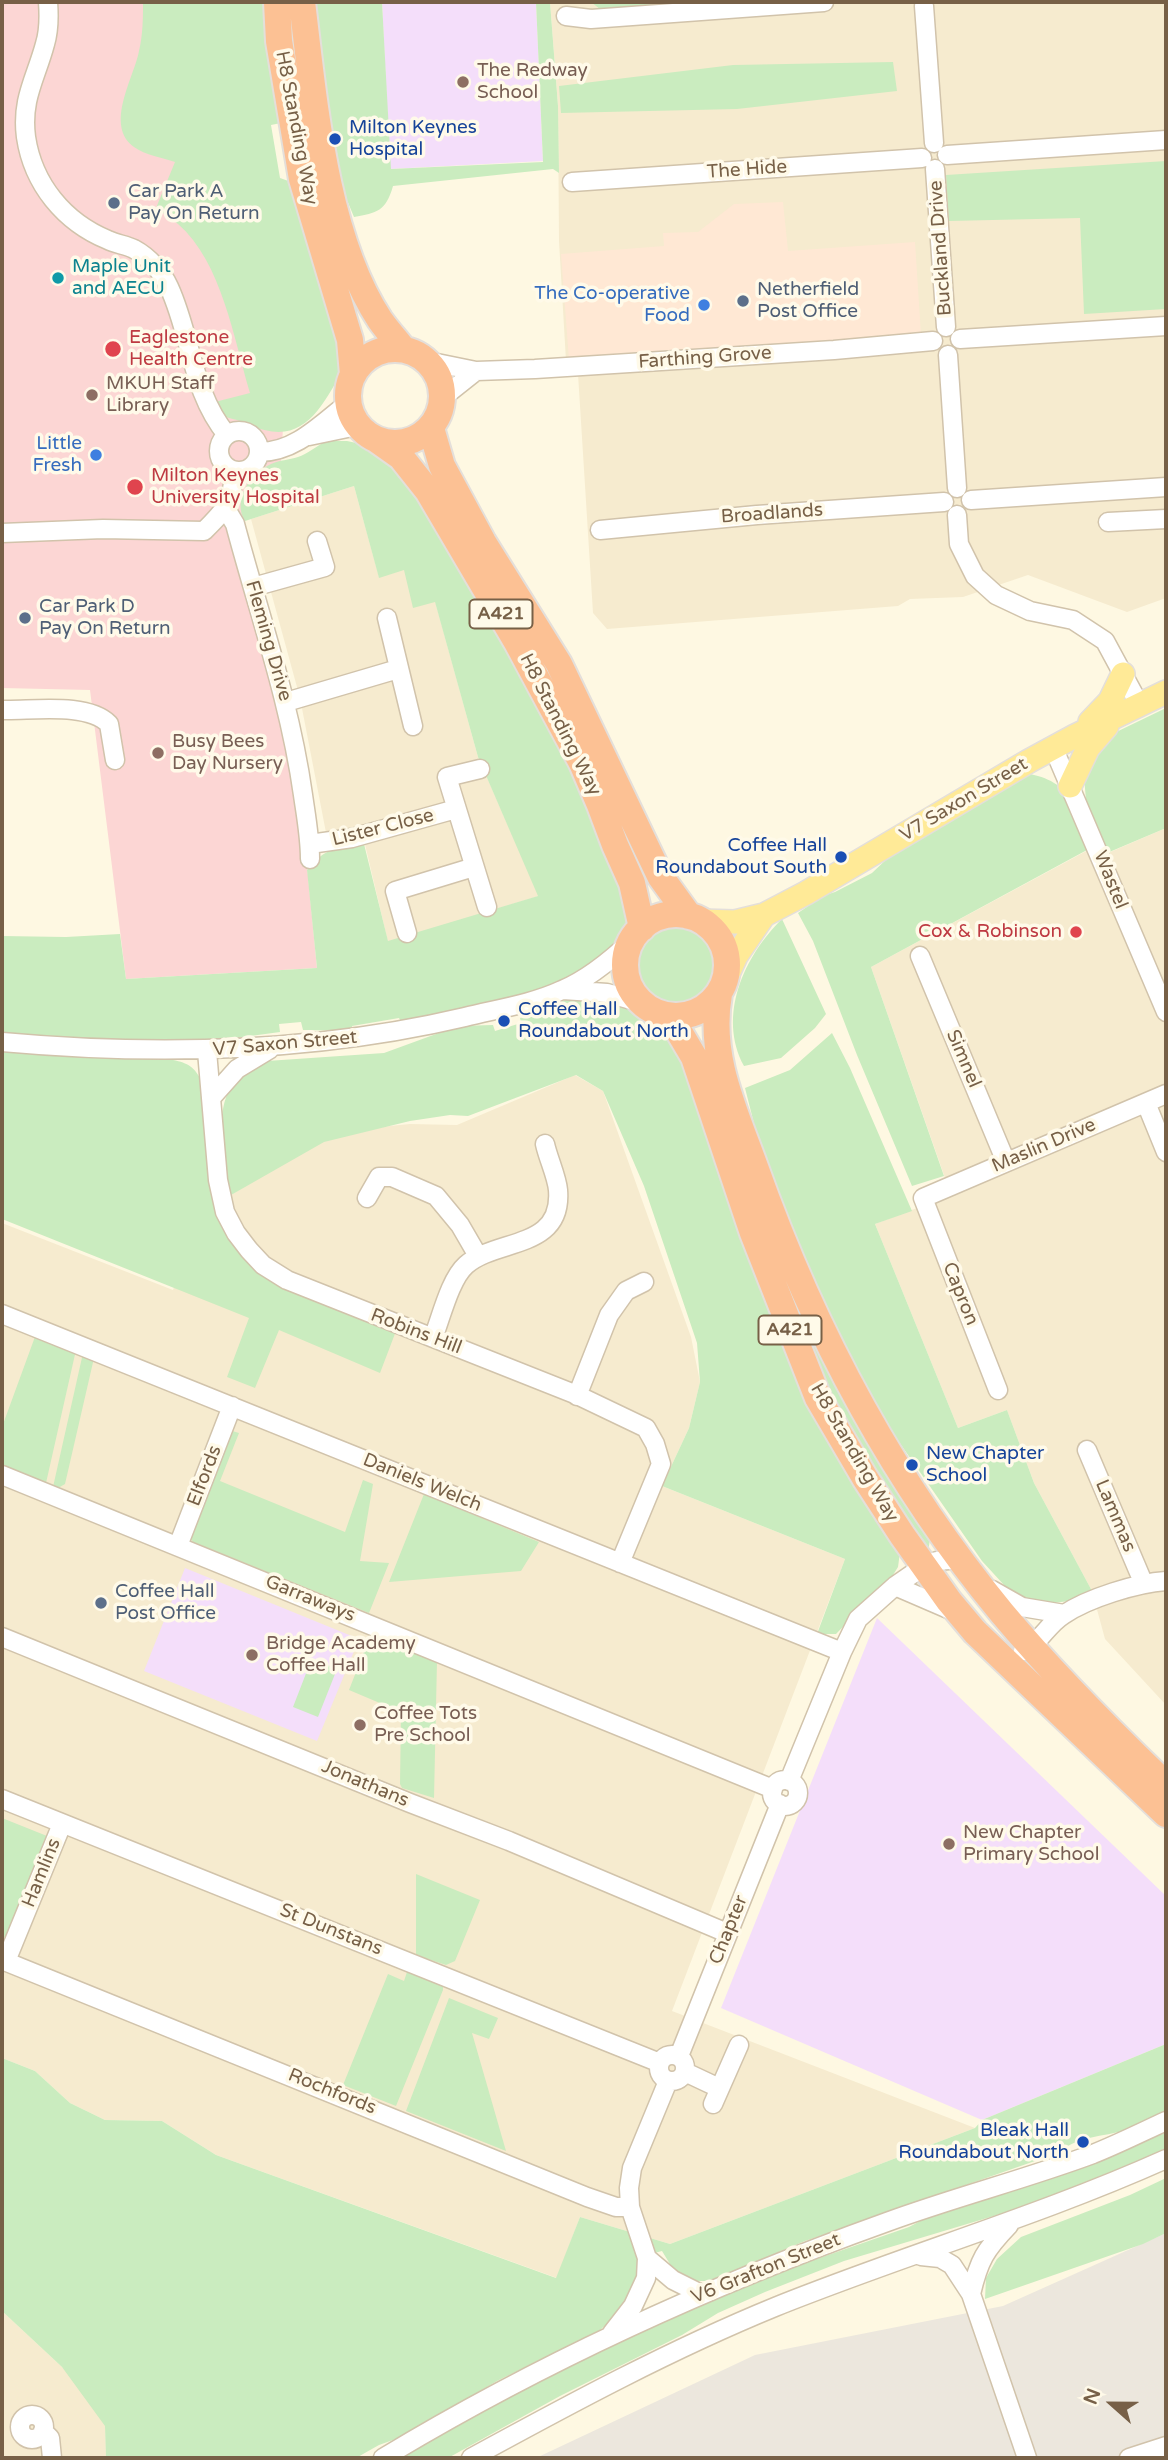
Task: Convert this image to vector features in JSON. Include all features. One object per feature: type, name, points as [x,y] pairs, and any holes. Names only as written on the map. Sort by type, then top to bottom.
[{"type":"highway","name":"H8 Standing Way","points":[[276,2],[279,41],[298,157],[323,208],[337,256],[353,374]]},
{"type":"highway","name":"H8 Standing Way","points":[[302,2],[317,128],[323,208]]},
{"type":"highway","name":"H8 Standing Way","points":[[337,256],[363,289],[380,321],[415,355]]},
{"type":"highway","points":[[388,349],[415,355],[440,380],[442,398],[438,417],[431,428],[419,438],[391,444],[360,423],[348,388],[353,374],[362,362],[388,349]]},
{"type":"highway","name":"H8 Standing Way","points":[[360,423],[401,457],[428,491],[518,644],[582,763],[611,800]]},
{"type":"highway","name":"H8 Standing Way","points":[[431,428],[442,466],[483,542],[559,664],[611,800]]},
{"type":"highway","name":"A421","points":[[611,800],[641,837],[660,876],[695,918],[712,929],[720,939],[725,951],[722,986]]},
{"type":"highway","name":"A421","points":[[611,800],[615,845],[632,883],[636,934],[626,954],[627,981],[633,993],[652,1009]]},
{"type":"highway","points":[[636,934],[664,916],[695,918]]},
{"type":"highway","name":"H8 Standing Way","points":[[722,986],[708,1062],[723,1107],[753,1233],[818,1398],[865,1478],[955,1568],[1005,1607],[1016,1652],[1036,1690],[1166,1814]]},
{"type":"highway","points":[[652,1009],[678,1016],[694,1013],[708,1005],[722,986]]},
{"type":"highway","name":"H8 Standing Way","points":[[652,1009],[678,1030],[694,1057],[708,1062]]},
{"type":"highway","name":"H8 Standing Way","points":[[723,1107],[834,1354],[896,1465],[927,1512],[955,1568],[957,1613],[1016,1652],[1078,1699],[1166,1785]]},
{"type":"main road","points":[[1075,736],[1102,711],[1123,674]]},
{"type":"main road","name":"V7 Saxon Street","points":[[695,918],[735,922],[766,914],[1054,747],[1166,692]]},
{"type":"main road","points":[[1070,786],[1087,748],[1116,715]]},
{"type":"main road","name":"V7 Saxon Street","points":[[722,986],[741,948],[766,914]]},
{"type":"street","points":[[48,2],[46,43],[32,77],[24,118],[30,154],[39,179],[51,198],[81,225],[107,240],[133,248],[156,267],[169,287],[202,394],[212,417],[227,435]]},
{"type":"street","points":[[566,16],[591,19],[824,2]]},
{"type":"street","points":[[924,3],[940,149],[946,163],[928,163]]},
{"type":"street","points":[[940,149],[1166,140]]},
{"type":"street","name":"The Hide","points":[[572,182],[928,163]]},
{"type":"street","name":"Buckland Drive","points":[[928,163],[953,333]]},
{"type":"street","points":[[948,355],[936,350],[933,341],[935,334],[1166,326]]},
{"type":"street","points":[[948,355],[957,349],[953,333]]},
{"type":"street","name":"Farthing Grove","points":[[415,355],[476,372],[834,350],[933,341]]},
{"type":"street","points":[[948,355],[968,511],[957,515]]},
{"type":"street","points":[[442,398],[476,372]]},
{"type":"street","points":[[260,452],[273,452],[290,447],[305,436],[360,423]]},
{"type":"street","points":[[239,430],[256,439],[260,452],[249,469],[235,471],[225,465],[220,455],[220,444],[227,435],[239,430]]},
{"type":"street","points":[[2,533],[103,529],[204,531],[226,509],[232,493],[235,471]]},
{"type":"street","points":[[957,515],[947,509],[944,502],[948,492],[964,494],[1166,486]]},
{"type":"street","name":"Broadlands","points":[[600,530],[757,515],[944,502]]},
{"type":"street","name":"Fleming Drive","points":[[226,509],[235,524],[286,702],[298,759],[310,851]]},
{"type":"street","points":[[957,515],[959,544],[975,576],[996,595],[1030,611],[1073,620],[1105,641],[1139,704]]},
{"type":"street","points":[[1108,522],[1166,519]]},
{"type":"street","points":[[253,587],[325,566],[317,541]]},
{"type":"street","points":[[387,618],[413,726]]},
{"type":"street","points":[[286,702],[398,669]]},
{"type":"street","points":[[2,710],[94,713],[109,724],[115,760]]},
{"type":"street","name":"Wastel","points":[[1054,747],[1166,1013]]},
{"type":"street","name":"Lister Close","points":[[480,769],[447,777],[487,907]]},
{"type":"street","name":"Lister Close","points":[[310,851],[456,809]]},
{"type":"street","points":[[407,933],[395,891],[474,867]]},
{"type":"street","name":"V7 Saxon Street","points":[[2,1042],[80,1049],[207,1051],[352,1039],[402,1031],[508,1008],[563,990],[609,962],[636,934]]},
{"type":"street","name":"Simnel","points":[[920,956],[1006,1162]]},
{"type":"street","name":"V7 Saxon Street","points":[[563,990],[607,992],[652,1009]]},
{"type":"street","points":[[212,1097],[237,1069],[276,1046]]},
{"type":"street","name":"Robins Hill","points":[[207,1051],[218,1180],[225,1212],[236,1233],[262,1265],[287,1280],[577,1396],[646,1428],[655,1444],[661,1464],[620,1563]]},
{"type":"street","name":"Maslin Drive","points":[[923,1198],[1166,1094]]},
{"type":"street","points":[[1146,1103],[1166,1152]]},
{"type":"street","points":[[433,1338],[454,1282],[464,1267],[478,1256],[537,1236],[550,1223],[558,1206],[558,1188],[545,1144]]},
{"type":"street","points":[[367,1198],[379,1177],[392,1177],[436,1196],[460,1225],[478,1256]]},
{"type":"street","name":"Capron","points":[[923,1198],[998,1390]]},
{"type":"street","points":[[577,1396],[622,1285],[644,1282]]},
{"type":"street","name":"Daniels Welch","points":[[2,1314],[842,1652]]},
{"type":"street","name":"Elfords","points":[[178,1546],[232,1406]]},
{"type":"street","name":"Lammas","points":[[1087,1450],[1143,1582]]},
{"type":"street","name":"Garraways","points":[[2,1475],[780,1791]]},
{"type":"street","name":"Chapter","points":[[682,2064],[780,1791],[858,1619],[895,1586],[955,1568]]},
{"type":"street","points":[[1016,1652],[1064,1614],[1143,1582],[1166,1581]]},
{"type":"street","points":[[895,1586],[957,1613]]},
{"type":"street","points":[[1005,1607],[1064,1614]]},
{"type":"street","name":"Jonathans","points":[[2,1637],[509,1841],[727,1933]]},
{"type":"street","name":"St Dunstans","points":[[2,1800],[660,2063]]},
{"type":"street","name":"Hamlins","points":[[4,1960],[62,1824]]},
{"type":"street","name":"Rochfords","points":[[4,1960],[588,2198],[616,2207],[630,2207]]},
{"type":"street","points":[[682,2064],[680,2079],[668,2081],[662,2076],[660,2063],[670,2054],[682,2064],[716,2096],[739,2046]]},
{"type":"street","points":[[609,2336],[640,2295],[646,2278],[647,2259],[630,2207],[629,2188],[632,2168],[668,2081]]},
{"type":"street","name":"V6 Grafton Street","points":[[383,2458],[487,2398],[609,2336],[701,2294],[887,2221],[1094,2153],[1166,2121]]},
{"type":"street","name":"V6 Grafton Street","points":[[471,2458],[589,2393],[774,2308],[1104,2187],[1166,2159]]},
{"type":"street","points":[[971,2294],[978,2263],[993,2241],[1014,2221]]},
{"type":"street","points":[[915,2256],[940,2258],[952,2265],[971,2294],[1027,2458]]},
{"type":"street","points":[[647,2259],[673,2280],[701,2294]]},
{"type":"street","points":[[43,2431],[50,2438],[52,2458]]},
{"type":"street","points":[[1129,2458],[1166,2446]]},
{"type":"shaded area","name":"Milton Keynes University Hospital","points":[[2,2],[152,2],[284,412],[280,476],[258,498],[232,537],[298,774],[317,968],[126,979],[90,690],[2,688]]},
{"type":"shaded area","name":"The Redway School","points":[[382,2],[536,2],[543,161],[390,169]]},
{"type":"shaded area","points":[[550,2],[1166,2],[1166,598],[1127,612],[1028,575],[963,597],[910,599],[898,606],[607,629],[593,613],[578,374],[566,361],[559,241],[558,106]]},
{"type":"shaded area","points":[[783,202],[788,251],[915,242],[921,335],[569,360],[561,254],[664,246],[663,233],[698,232],[734,204]]},
{"type":"shaded area","points":[[354,486],[379,577],[404,569],[435,601],[478,757],[539,896],[388,942],[363,836],[328,843],[300,698],[251,519]]},
{"type":"shaded area","points":[[1166,828],[1166,1705],[1105,1639],[1092,1591],[1034,1483],[1007,1410],[958,1428],[875,1224],[951,1195],[871,967],[1103,842],[1108,853]]},
{"type":"shaded area","points":[[575,1075],[603,1091],[691,1337],[700,1382],[689,1428],[662,1486],[845,1559],[672,2011],[975,2128],[670,2244],[580,2217],[557,2278],[216,2155],[162,2121],[105,2120],[70,2103],[35,2071],[2,2058],[2,1223],[173,1290],[192,1238],[228,1185],[318,1133],[410,1124],[457,1125]]},
{"type":"shaded area","name":"Bridge Academy Coffee Hall","points":[[185,1568],[359,1639],[317,1741],[144,1671]]},
{"type":"shaded area","name":"New Chapter Primary School","points":[[877,1618],[1166,1896],[1166,2044],[982,2120],[721,2008]]},
{"type":"shaded area","points":[[1166,2233],[1166,2458],[536,2458],[755,2355],[1003,2306]]},
{"type":"shaded area","points":[[2,2311],[105,2404],[106,2458],[2,2458]]},
{"type":"green space","points":[[143,2],[271,2],[281,123],[271,125],[280,178],[294,183],[346,365],[319,409],[297,428],[283,432],[267,431],[225,416],[211,403],[250,393],[232,326],[206,259],[178,224],[156,208],[175,162],[138,150],[125,138],[121,127],[123,101],[140,45]]},
{"type":"green space","points":[[308,2],[382,2],[391,169],[543,162],[536,2],[550,2],[558,106],[559,173],[553,169],[393,186],[384,206],[369,214],[354,217],[344,193],[325,84],[314,57]]},
{"type":"green space","points":[[591,2],[737,2],[605,13]]},
{"type":"green space","points":[[893,62],[897,91],[737,109],[561,113],[559,86],[733,65]]},
{"type":"green space","points":[[1166,161],[1166,309],[1084,314],[1080,218],[949,221],[946,175]]},
{"type":"green space","points":[[326,441],[366,445],[399,467],[484,598],[612,848],[628,923],[610,947],[586,967],[558,982],[494,1003],[401,1022],[399,1018],[352,1026],[352,1031],[303,1030],[301,1022],[279,1024],[280,1032],[206,1042],[130,1042],[2,1033],[2,936],[120,934],[126,979],[317,968],[307,870],[320,857],[339,848],[364,844],[388,941],[538,896],[478,757],[435,602],[413,608],[404,570],[379,578],[354,486],[245,521],[242,496],[256,474],[274,463],[301,456]]},
{"type":"green space","points":[[1166,708],[1166,828],[1107,853],[1086,800],[1084,777],[1088,759],[1110,735]]},
{"type":"green space","points":[[1030,774],[1045,778],[1065,792],[1076,812],[1087,850],[871,967],[944,1176],[912,1186],[813,941],[798,913],[814,902],[813,899],[835,892],[872,873],[892,854],[1001,786]]},
{"type":"green space","points":[[782,919],[826,1014],[815,1028],[781,1058],[744,1066],[736,1047],[734,1007],[746,969],[768,934]]},
{"type":"green space","points":[[677,924],[692,927],[705,935],[713,948],[716,963],[713,978],[705,991],[692,999],[677,1002],[662,999],[649,991],[641,978],[638,963],[641,948],[649,935],[662,927]]},
{"type":"green space","points":[[581,997],[634,1009],[657,1022],[678,1039],[748,1235],[900,1552],[898,1567],[893,1575],[836,1634],[817,1634],[845,1559],[662,1486],[689,1428],[700,1382],[697,1343],[644,1186],[603,1091],[576,1075],[468,1116],[450,1115],[410,1121],[324,1142],[231,1195],[224,1157],[222,1117],[226,1098],[234,1083],[247,1070],[267,1061],[384,1053],[458,1026],[493,1025],[495,1031],[521,1023],[520,1018],[556,1002]]},
{"type":"green space","points":[[832,1033],[912,1211],[875,1224],[958,1428],[1007,1410],[1034,1483],[1092,1591],[1069,1601],[1053,1603],[1015,1597],[982,1561],[869,1399],[827,1319],[763,1159],[745,1088],[790,1070]]},
{"type":"green space","points":[[2,1052],[173,1060],[190,1066],[202,1082],[211,1190],[216,1210],[260,1271],[302,1295],[396,1331],[380,1373],[279,1330],[255,1388],[227,1377],[249,1318],[2,1219]]},
{"type":"green space","points":[[770,1251],[930,1539],[928,1552],[865,1460],[811,1355]]},
{"type":"green space","points":[[36,1334],[76,1350],[46,1483],[2,1465],[2,1427]]},
{"type":"green space","points":[[83,1353],[94,1358],[65,1484],[58,1488],[53,1487]]},
{"type":"green space","points":[[229,1430],[239,1433],[220,1481],[345,1532],[363,1480],[373,1484],[360,1561],[389,1563],[369,1613],[193,1542],[189,1535]]},
{"type":"green space","points":[[424,1494],[539,1542],[521,1571],[389,1582]]},
{"type":"green space","points":[[372,1631],[437,1661],[434,1798],[402,1788],[400,1784],[401,1712],[349,1690]]},
{"type":"green space","points":[[312,1658],[337,1669],[318,1717],[293,1707]]},
{"type":"green space","points":[[2,1818],[52,1838],[11,1940],[2,1936]]},
{"type":"green space","points":[[416,1874],[480,1900],[455,1961],[446,1965],[416,1955]]},
{"type":"green space","points":[[409,1966],[443,1985],[443,1990],[396,2106],[343,2085],[388,1974],[404,1981]]},
{"type":"green space","points":[[449,1998],[498,2018],[489,2039],[472,2033],[506,2151],[406,2111]]},
{"type":"green space","points":[[1166,2044],[1166,2111],[1141,2124],[1073,2143],[1058,2153],[805,2241],[709,2281],[691,2281],[676,2274],[662,2251],[643,2256],[640,2285],[616,2316],[600,2330],[497,2381],[404,2436],[379,2445],[356,2458],[106,2458],[105,2426],[62,2367],[2,2311],[2,2058],[35,2071],[70,2103],[105,2120],[162,2121],[216,2155],[556,2278],[580,2217],[670,2244],[975,2128],[982,2120]]},
{"type":"green space","points":[[1166,2133],[1166,2148],[1122,2168],[1027,2206],[844,2261],[718,2313],[682,2335],[560,2396],[448,2458],[394,2458],[541,2375],[730,2289],[909,2227],[943,2209]]},
{"type":"green space","points":[[1166,2178],[1166,2233],[1143,2244],[985,2299],[986,2278],[997,2259],[1021,2237],[1130,2195]]},
{"type":"place","name":"The Redway School","points":[[463,82]]},
{"type":"place","name":"Milton Keynes Hospital","points":[[335,139]]},
{"type":"place","name":"Car Park A Pay On Return","points":[[114,203]]},
{"type":"place","name":"Maple Unit and AECU","points":[[58,278]]},
{"type":"place","name":"Netherfield Post Office","points":[[743,301]]},
{"type":"place","name":"The Co-operative Food","points":[[704,305]]},
{"type":"place","name":"Eaglestone Health Centre","points":[[113,349]]},
{"type":"place","name":"MKUH Staff Library","points":[[92,395]]},
{"type":"place","name":"Little Fresh","points":[[96,455]]},
{"type":"place","name":"Milton Keynes University Hospital","points":[[135,487]]},
{"type":"place","name":"Car Park D Pay On Return","points":[[25,618]]},
{"type":"place","name":"Busy Bees Day Nursery","points":[[158,753]]},
{"type":"place","name":"Coffee Hall Roundabout South","points":[[841,857]]},
{"type":"place","name":"Cox & Robinson","points":[[1076,932]]},
{"type":"place","name":"Coffee Hall Roundabout North","points":[[504,1021]]},
{"type":"place","name":"New Chapter School","points":[[912,1465]]},
{"type":"place","name":"Coffee Hall Post Office","points":[[101,1603]]},
{"type":"place","name":"Bridge Academy Coffee Hall","points":[[252,1655]]},
{"type":"place","name":"Coffee Tots Pre School","points":[[360,1725]]},
{"type":"place","name":"New Chapter Primary School","points":[[949,1844]]},
{"type":"place","name":"Bleak Hall Roundabout North","points":[[1083,2142]]}]
